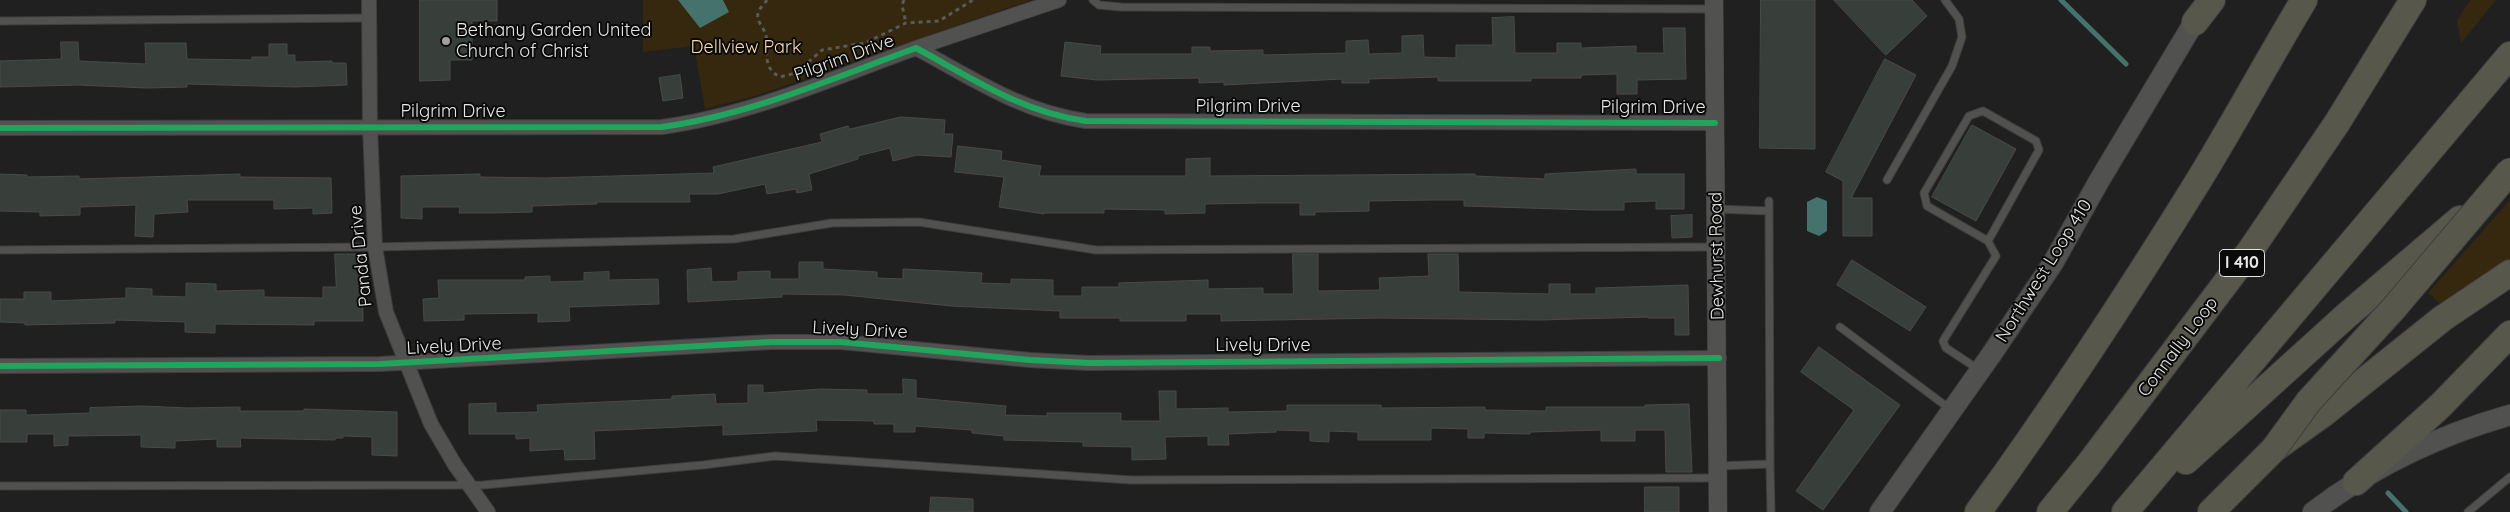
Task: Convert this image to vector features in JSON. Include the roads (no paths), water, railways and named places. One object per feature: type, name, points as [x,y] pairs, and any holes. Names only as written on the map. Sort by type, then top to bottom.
[{"type":"highway","points":[[2201,11],[2212,0]]},
{"type":"highway","points":[[1978,512],[2090,352],[2143,270],[2200,178],[2302,0]]},
{"type":"highway","points":[[2380,52],[2405,0]]},
{"type":"highway","name":"Connally Loop","points":[[2050,512],[2089,464],[2250,251],[2337,124],[2413,0]]},
{"type":"highway","points":[[2125,512],[2510,55]]},
{"type":"highway","points":[[2211,512],[2265,457],[2309,401],[2394,308],[2510,171]]},
{"type":"highway","points":[[2130,512],[2347,315],[2510,177]]},
{"type":"highway","points":[[2265,457],[2323,414],[2443,318],[2510,273]]},
{"type":"highway","points":[[2356,482],[2440,406],[2510,334]]},
{"type":"main road","name":"Northwest Loop 410","points":[[1880,512],[1981,371],[2053,263],[2099,181],[2201,11]]},
{"type":"main road","points":[[2313,512],[2356,482],[2414,450],[2453,433],[2510,416]]},
{"type":"street","name":"Panda Drive","points":[[369,0],[370,127],[375,247],[386,312],[431,424],[468,484],[488,512]]},
{"type":"street","points":[[916,48],[1059,0]]},
{"type":"street","name":"Dewhurst Road","points":[[1714,4],[1719,358],[1718,512]]},
{"type":"street","name":"Pilgrim Drive","points":[[0,128],[370,127],[635,129],[691,123],[791,94],[916,48],[1015,102],[1060,117],[1086,120],[1715,124]]},
{"type":"street","name":"Lively Drive","points":[[0,366],[406,363],[771,342],[841,342],[1030,360],[1089,362],[1719,358]]},
{"type":"lane","points":[[1093,0],[1099,5],[1121,7],[1714,4]]},
{"type":"lane","points":[[1887,180],[1952,66],[1960,44],[1962,36],[1959,19],[1945,0]]},
{"type":"lane","points":[[0,20],[369,18]]},
{"type":"lane","points":[[1981,371],[1946,348],[1943,341],[1996,256],[1988,241],[1927,206],[1924,193],[1969,116],[1983,111],[2036,141],[2039,150],[1988,241]]},
{"type":"lane","points":[[1768,200],[1771,512]]},
{"type":"lane","points":[[1716,209],[1769,211]]},
{"type":"lane","points":[[0,250],[375,247],[734,238],[832,223],[919,222],[1096,250],[1717,247]]},
{"type":"lane","points":[[1840,327],[1952,410]]},
{"type":"lane","points":[[0,486],[468,484],[549,479],[775,456],[1131,480],[1718,472],[1770,464]]},
{"type":"lane","points":[[2468,512],[2510,477]]},
{"type":"water","points":[[678,0],[723,0],[729,12],[700,28]]},
{"type":"water","points":[[1817,197],[1827,201],[1827,231],[1819,236],[1807,231],[1807,202]]},
{"type":"waterway","points":[[2061,0],[2126,64]]},
{"type":"waterway","points":[[2388,493],[2406,512]]},
{"type":"place","name":"Bethany Garden United Church of Christ","points":[[446,41]]},
{"type":"park label","name":"Dellview Park","points":[[746,48]]}]
